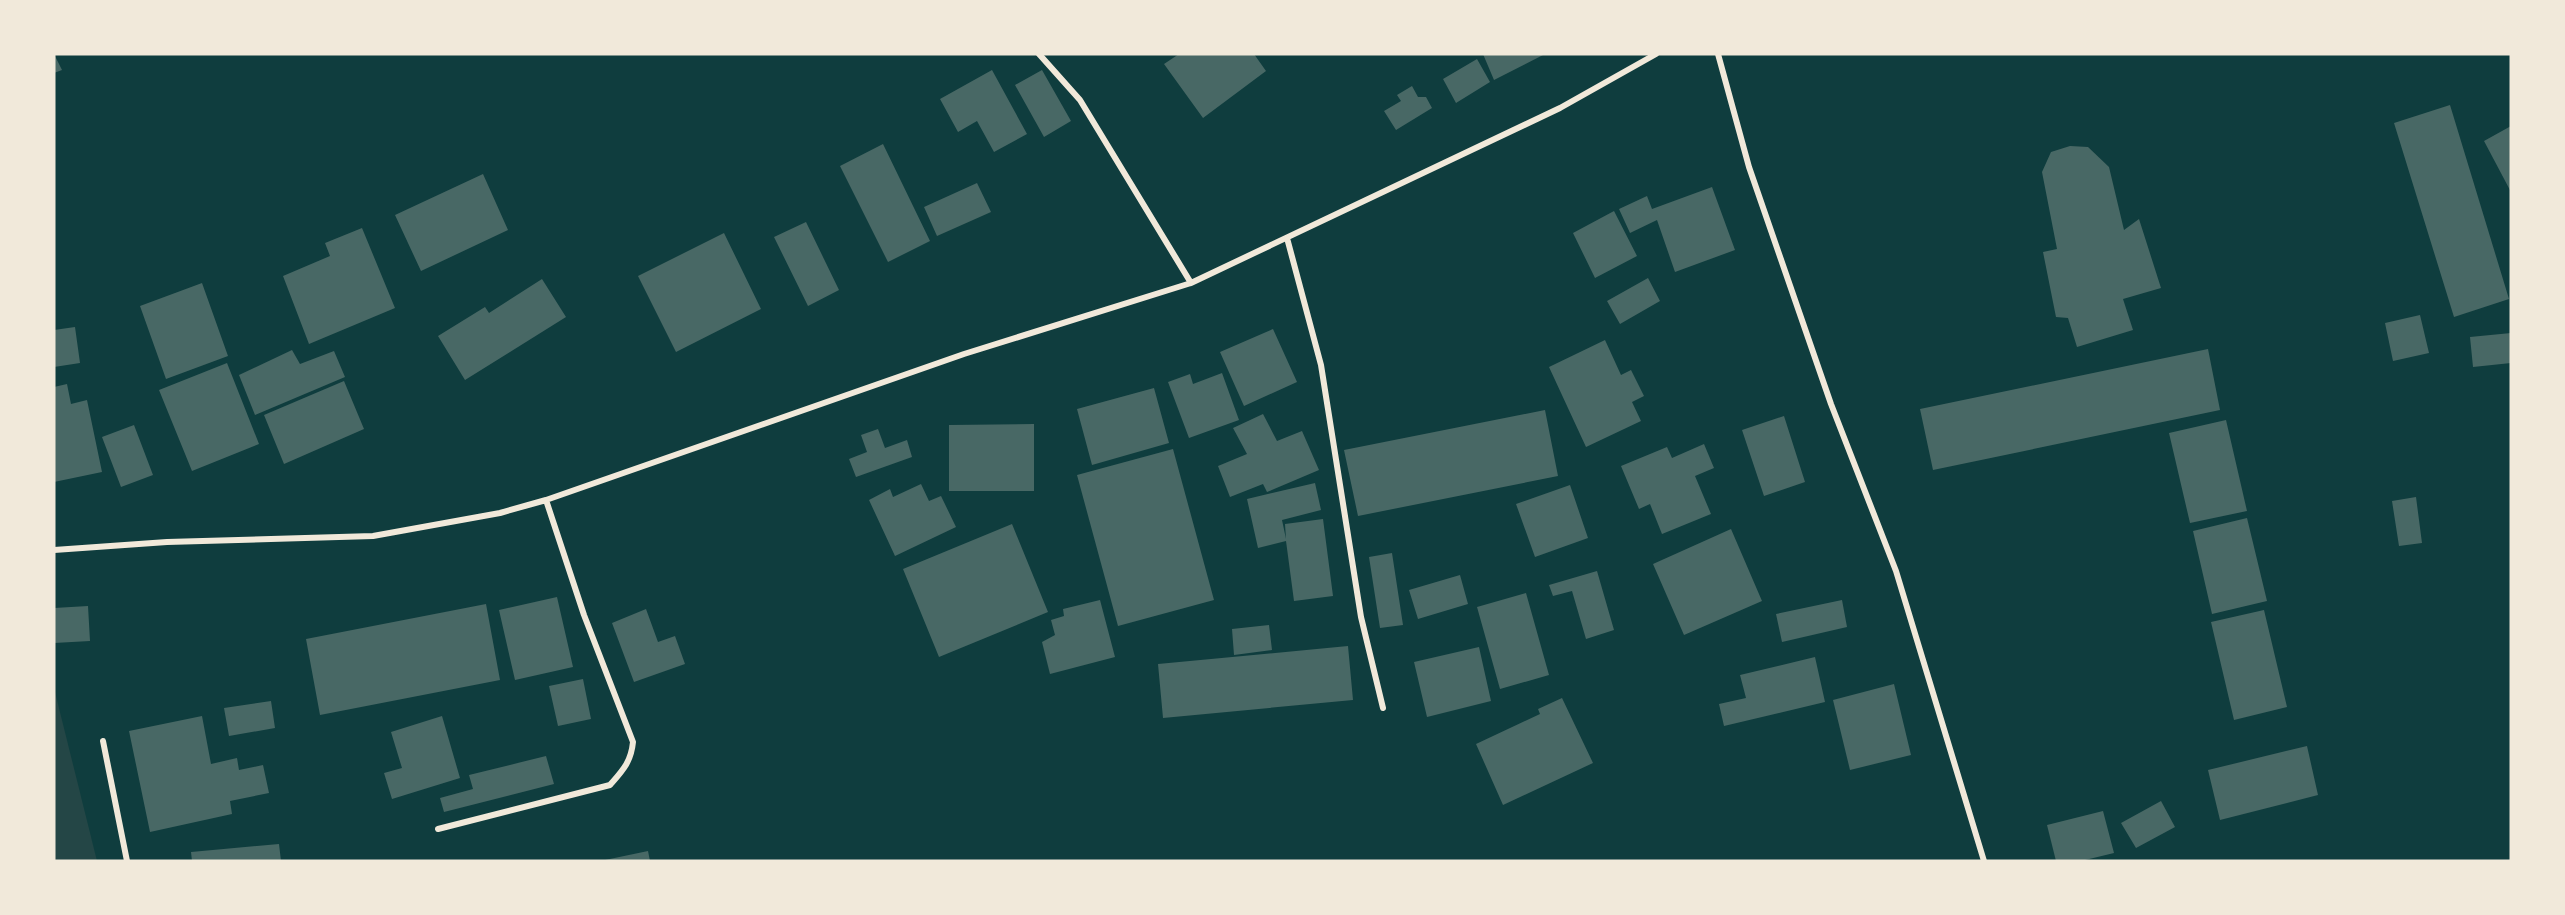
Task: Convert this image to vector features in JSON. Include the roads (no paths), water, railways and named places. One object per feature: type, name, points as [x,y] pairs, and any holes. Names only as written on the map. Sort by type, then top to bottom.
[{"type":"street","points":[[1039,54],[1080,100],[1191,283]]},
{"type":"street","points":[[54,550],[167,542],[373,536],[500,513],[546,500],[963,354],[1191,283],[1560,108],[1656,54]]},
{"type":"street","points":[[1718,54],[1749,166],[1831,404],[1896,571],[1984,861]]},
{"type":"street","points":[[1287,238],[1321,365],[1361,617],[1383,708]]},
{"type":"street","points":[[438,829],[610,784],[627,766],[632,755],[633,742],[584,615],[546,500]]},
{"type":"street","points":[[103,741],[127,861]]}]
